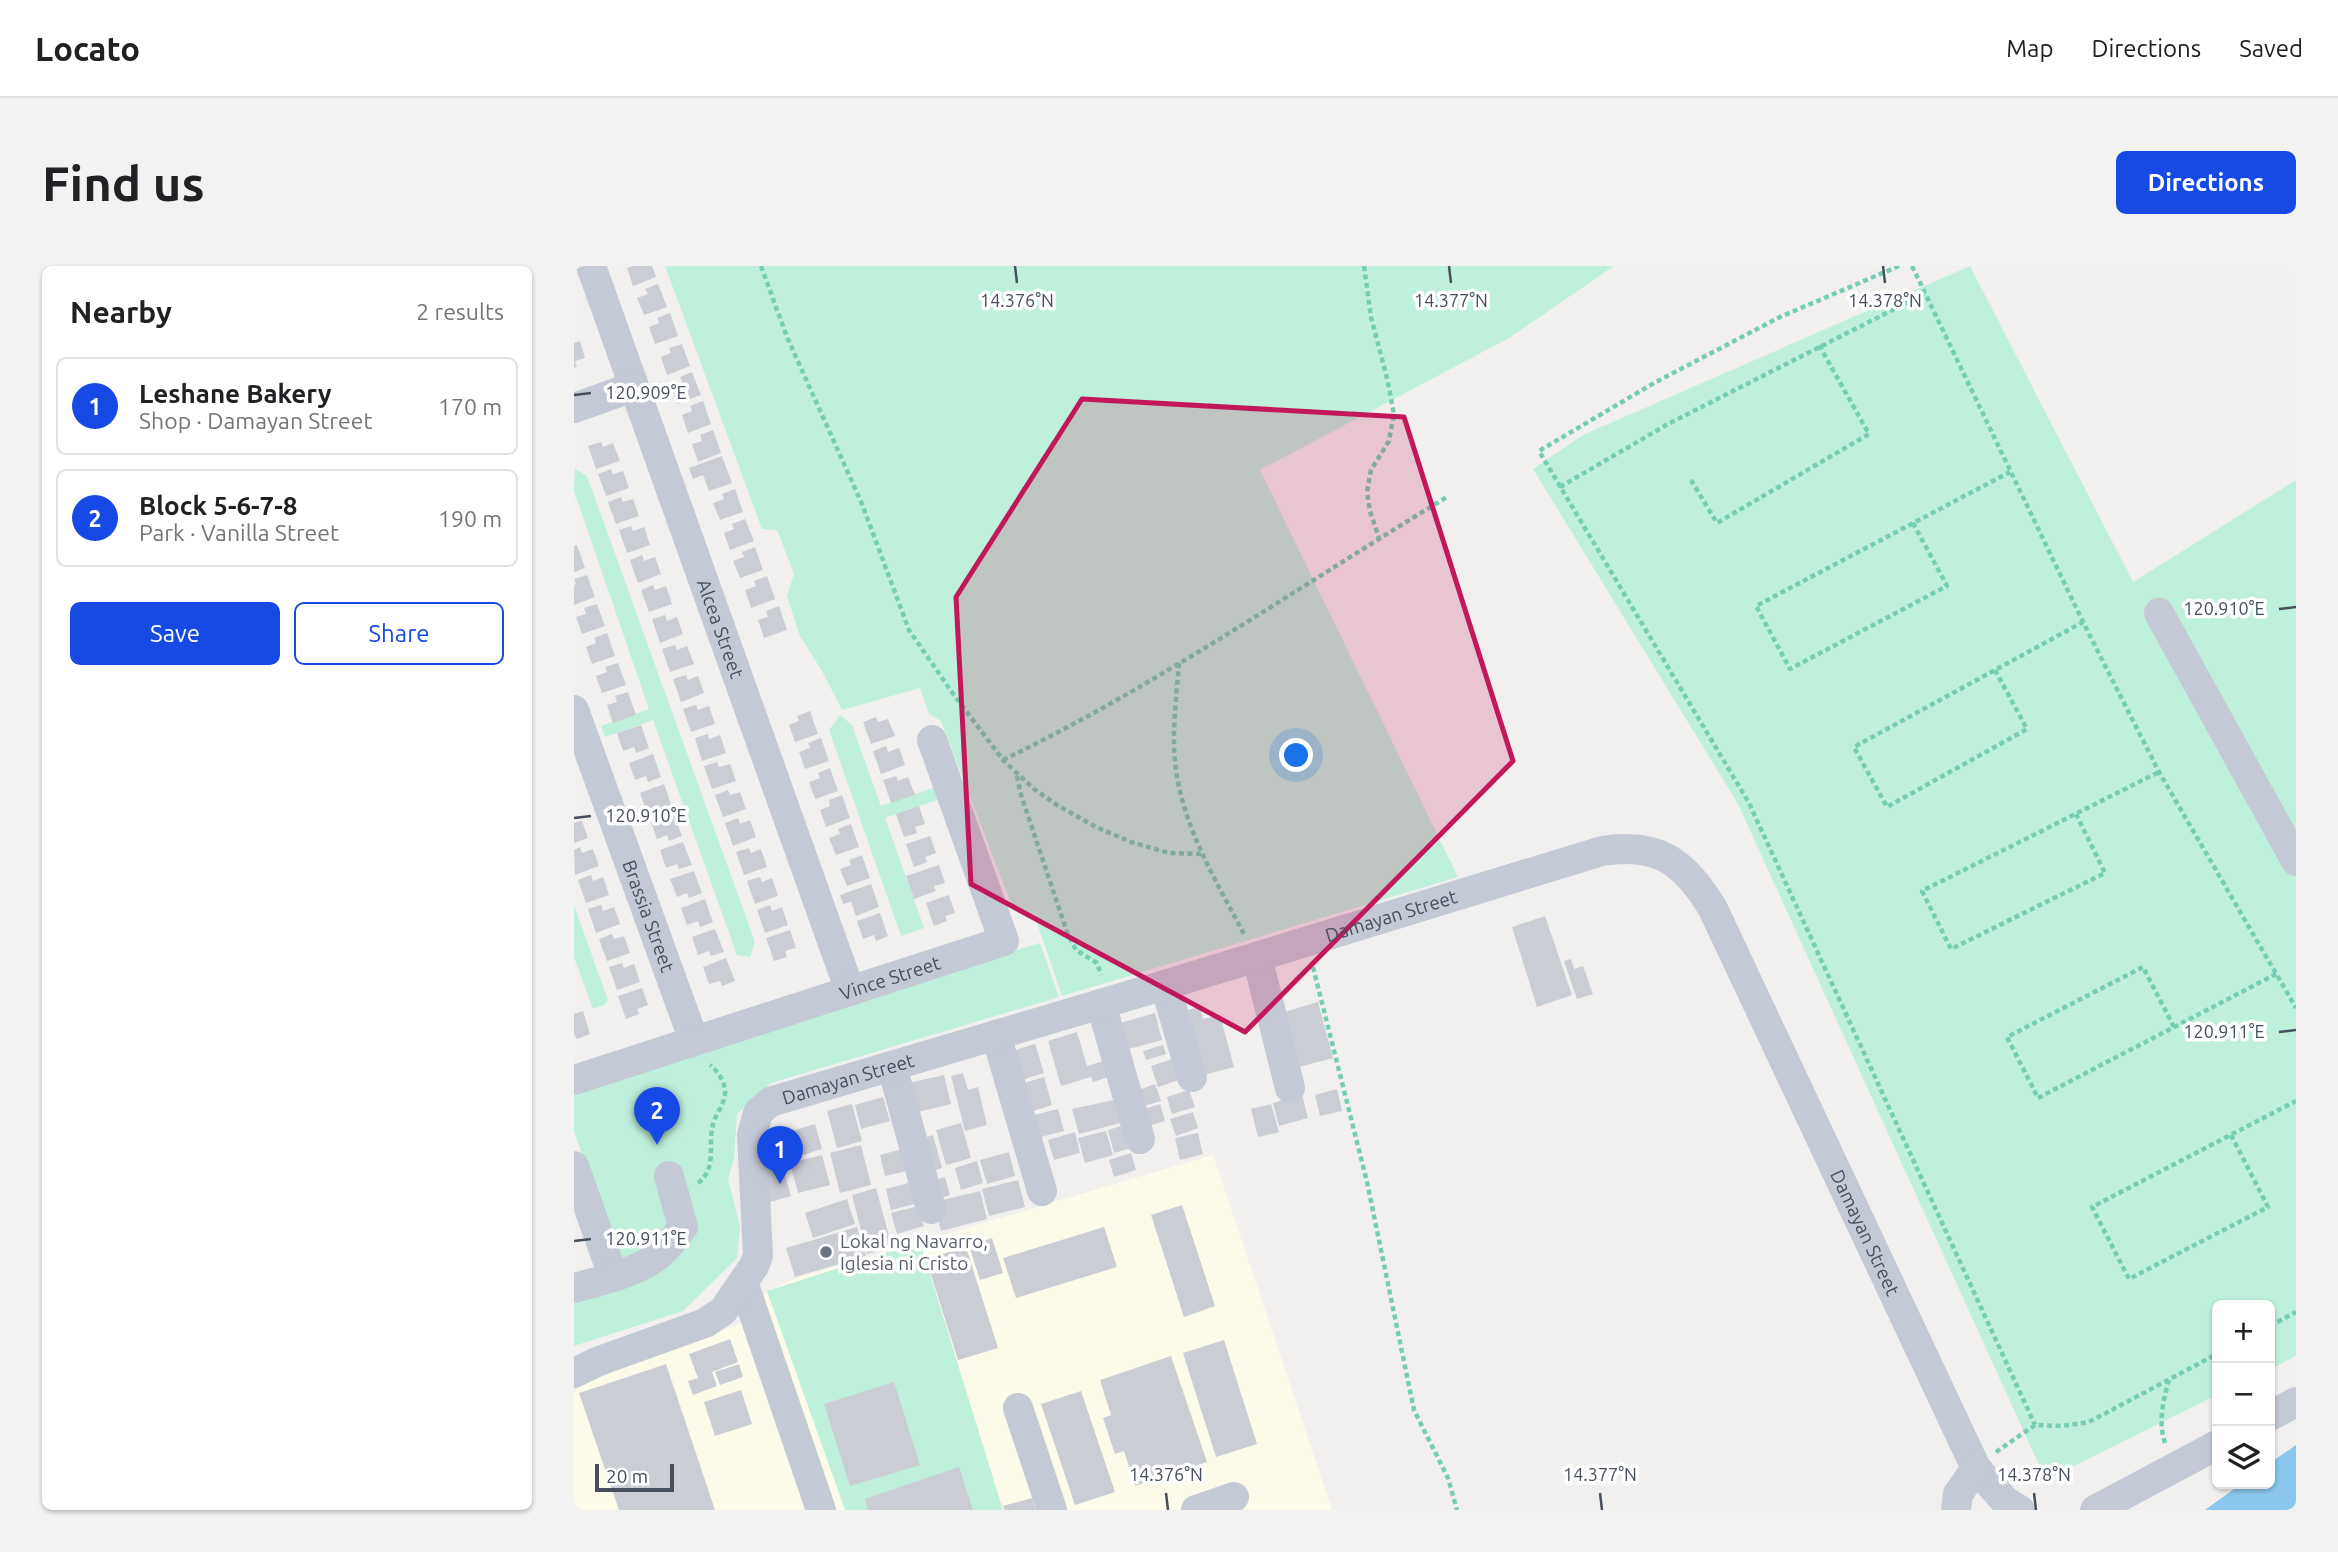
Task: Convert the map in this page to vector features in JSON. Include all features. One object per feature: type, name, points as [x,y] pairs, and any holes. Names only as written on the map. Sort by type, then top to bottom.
[{"type":"street","name":"Alcea Street","points":[[591,266],[850,991]]},
{"type":"street","points":[[574,408],[633,387]]},
{"type":"street","points":[[2159,612],[2296,861]]},
{"type":"street","name":"Brassia Street","points":[[574,710],[694,1041]]},
{"type":"street","name":"Vince Street","points":[[574,1080],[1004,941],[932,740]]},
{"type":"street","name":"Damayan Street","points":[[574,1373],[599,1361],[705,1323],[723,1311],[758,1256],[752,1135],[758,1113],[770,1102],[1602,851],[1621,848],[1641,850],[1675,862],[1686,870],[1713,909],[1976,1468],[2005,1501],[2020,1510]]},
{"type":"street","points":[[1257,957],[1290,1088]]},
{"type":"street","points":[[1165,985],[1192,1077]]},
{"type":"street","points":[[1101,1003],[1140,1139]]},
{"type":"street","points":[[996,1035],[1042,1191]]},
{"type":"street","points":[[892,1066],[931,1209]]},
{"type":"street","points":[[574,1166],[613,1276]]},
{"type":"street","points":[[574,1288],[651,1261],[673,1241],[683,1227],[672,1186]]},
{"type":"street","points":[[743,1282],[821,1510]]},
{"type":"street","points":[[2275,1413],[2296,1402]]},
{"type":"street","points":[[1018,1408],[1052,1510]]},
{"type":"street","points":[[2095,1510],[2212,1448]]},
{"type":"street","points":[[1956,1510],[1958,1494],[1976,1468]]},
{"type":"street","points":[[1196,1510],[1234,1497]]},
{"type":"path","points":[[761,266],[788,337],[862,504],[909,630],[951,691],[1003,760],[1017,775],[1057,805],[1096,827],[1131,842],[1170,853],[1201,854]]},
{"type":"path","points":[[1364,266],[1371,317],[1394,414],[1389,440],[1371,470],[1367,492],[1379,538]]},
{"type":"path","points":[[1899,266],[1780,317],[1654,383],[1539,451],[1749,803],[2035,1425]]},
{"type":"path","points":[[1912,266],[2083,622],[2159,772],[2296,1008]]},
{"type":"path","points":[[1560,487],[1668,424],[1924,294]]},
{"type":"path","points":[[1691,480],[1717,523],[1869,434],[1819,345]]},
{"type":"path","points":[[1913,523],[1947,586],[1790,669],[1756,606],[1913,523],[2010,472]]},
{"type":"path","points":[[1003,760],[1063,731],[1179,663],[1447,497]]},
{"type":"path","points":[[1995,670],[2027,729],[1887,807],[1854,747],[1995,670],[2083,622]]},
{"type":"path","points":[[1179,663],[1174,726],[1177,780],[1201,854],[1257,957]]},
{"type":"path","points":[[2076,814],[2105,873],[1951,950],[1922,891],[2159,772]]},
{"type":"path","points":[[1017,775],[1021,795],[1068,935],[1076,950],[1097,963],[1101,972],[1101,1003]]},
{"type":"path","points":[[1306,942],[1367,1182],[1414,1410],[1448,1478],[1457,1510]]},
{"type":"path","points":[[2174,1027],[2143,967],[2007,1037],[2038,1098],[2276,974]]},
{"type":"path","points":[[672,1186],[705,1177],[711,1161],[713,1122],[722,1107],[726,1091],[717,1071],[706,1062],[694,1041]]},
{"type":"path","points":[[2231,1135],[2268,1207],[2129,1279],[2092,1207],[2296,1101]]},
{"type":"path","points":[[2275,1323],[2296,1312]]},
{"type":"path","points":[[1976,1468],[2035,1425],[2062,1426],[2089,1422],[2212,1357]]},
{"type":"path","points":[[2169,1379],[2162,1406],[2162,1434],[2174,1469]]},
{"type":"highlighted area","points":[[1082,399],[1404,417],[1513,761],[1245,1032],[971,884],[956,597]]},
{"type":"shaded area","points":[[1213,1155],[1332,1510],[574,1510],[574,1393],[585,1377],[746,1322],[767,1291],[794,1279]]},
{"type":"green space","points":[[665,266],[1614,266],[1509,338],[1260,470],[1458,877],[1062,996],[1034,914],[1014,911],[941,721],[929,714],[920,688],[842,710],[800,636],[787,596],[794,574],[777,530],[762,529]]},
{"type":"green space","points":[[1970,266],[2133,582],[2296,480],[2296,1356],[2275,1366],[2275,1300],[2212,1300],[2212,1397],[2046,1480],[1738,804],[1533,469],[1583,435]]},
{"type":"green space","points":[[575,469],[587,476],[755,942],[750,957],[737,955],[653,720],[605,737],[601,726],[649,709],[574,491]]},
{"type":"green space","points":[[840,715],[852,725],[881,806],[936,787],[940,799],[885,818],[924,928],[901,936],[829,730]]},
{"type":"green space","points":[[574,905],[608,1000],[604,1005],[593,1009],[574,957]]},
{"type":"green space","points":[[1040,943],[1059,997],[771,1083],[737,1114],[734,1159],[728,1179],[740,1227],[737,1258],[683,1311],[574,1346],[574,1303],[626,1285],[574,1131],[574,1091],[719,1039]]},
{"type":"green space","points":[[920,1242],[1003,1510],[845,1510],[767,1291]]},
{"type":"water","points":[[2296,1445],[2296,1510],[2205,1510],[2234,1489],[2275,1489],[2275,1460]]},
{"type":"building","points":[[652,266],[656,277],[633,286],[627,268]]},
{"type":"building","points":[[658,284],[667,307],[644,315],[637,298],[648,294],[645,289]]},
{"type":"building","points":[[670,313],[678,336],[655,344],[649,327],[659,323],[657,318]]},
{"type":"building","points":[[580,341],[585,358],[575,361],[577,367],[574,368],[574,343]]},
{"type":"building","points":[[682,344],[690,366],[667,375],[661,357],[671,353],[669,348]]},
{"type":"building","points":[[692,372],[701,395],[677,404],[671,386],[682,382],[680,377]]},
{"type":"building","points":[[703,401],[711,424],[688,433],[682,415],[692,411],[690,406]]},
{"type":"building","points":[[713,430],[721,453],[698,462],[692,444],[702,441],[700,435]]},
{"type":"building","points":[[601,442],[603,447],[613,443],[620,461],[596,469],[588,446]]},
{"type":"building","points":[[722,456],[732,483],[709,491],[703,475],[693,479],[689,468]]},
{"type":"building","points":[[611,469],[613,474],[623,471],[629,488],[606,496],[598,474]]},
{"type":"building","points":[[735,489],[743,512],[720,520],[713,503],[724,499],[722,494]]},
{"type":"building","points":[[621,497],[623,502],[633,499],[639,516],[616,524],[608,502]]},
{"type":"building","points":[[745,519],[754,541],[730,550],[724,533],[734,529],[732,524]]},
{"type":"building","points":[[631,526],[633,531],[644,527],[650,545],[627,553],[619,530]]},
{"type":"building","points":[[577,545],[585,568],[574,572],[574,546]]},
{"type":"building","points":[[755,547],[763,570],[740,578],[733,561],[744,557],[742,552]]},
{"type":"building","points":[[642,555],[644,561],[655,557],[661,574],[638,583],[630,560]]},
{"type":"building","points":[[587,575],[595,597],[574,605],[574,579]]},
{"type":"building","points":[[767,576],[775,599],[751,608],[745,590],[756,586],[754,581]]},
{"type":"building","points":[[653,585],[655,590],[666,586],[672,604],[649,612],[641,590]]},
{"type":"building","points":[[597,604],[605,626],[582,634],[576,617],[586,614],[584,608]]},
{"type":"building","points":[[779,606],[787,630],[764,638],[758,620],[768,617],[766,611]]},
{"type":"building","points":[[665,615],[667,621],[677,617],[683,634],[660,643],[652,619]]},
{"type":"building","points":[[607,633],[615,656],[592,664],[586,647],[596,643],[594,638]]},
{"type":"building","points":[[675,645],[677,650],[687,646],[694,664],[670,672],[662,649]]},
{"type":"building","points":[[618,663],[626,685],[602,693],[596,676],[607,672],[605,667]]},
{"type":"building","points":[[686,675],[688,680],[698,676],[704,693],[681,702],[673,679]]},
{"type":"building","points":[[628,692],[636,715],[613,723],[607,705],[617,702],[615,696]]},
{"type":"building","points":[[696,705],[698,710],[709,706],[715,724],[691,732],[683,709]]},
{"type":"building","points":[[810,711],[818,734],[795,742],[789,725],[799,721],[797,716]]},
{"type":"building","points":[[876,717],[878,722],[888,719],[895,736],[871,744],[863,722]]},
{"type":"building","points":[[641,725],[649,748],[636,753],[634,747],[623,751],[617,733]]},
{"type":"building","points":[[708,734],[709,739],[720,735],[726,753],[702,761],[695,738]]},
{"type":"building","points":[[821,738],[829,761],[805,769],[799,752],[810,748],[808,743]]},
{"type":"building","points":[[886,746],[888,752],[899,748],[905,765],[881,774],[873,751]]},
{"type":"building","points":[[653,754],[661,777],[648,782],[646,776],[635,780],[629,763]]},
{"type":"building","points":[[717,762],[719,767],[730,764],[736,781],[712,789],[704,766]]},
{"type":"building","points":[[830,768],[838,791],[815,799],[809,782],[820,778],[818,773]]},
{"type":"building","points":[[896,776],[898,781],[908,777],[915,795],[891,803],[883,780]]},
{"type":"building","points":[[664,784],[672,807],[658,812],[657,806],[646,810],[640,793]]},
{"type":"building","points":[[728,790],[730,795],[740,792],[746,809],[723,817],[715,795]]},
{"type":"building","points":[[842,795],[850,818],[826,827],[820,810],[830,806],[829,800]]},
{"type":"building","points":[[919,806],[925,824],[915,827],[917,833],[904,837],[896,814]]},
{"type":"building","points":[[674,813],[682,836],[669,841],[667,835],[657,839],[651,822]]},
{"type":"building","points":[[738,818],[740,824],[750,820],[756,837],[733,846],[725,823]]},
{"type":"building","points":[[582,821],[588,838],[574,843],[574,823]]},
{"type":"building","points":[[851,824],[859,847],[836,855],[829,838],[840,834],[838,829]]},
{"type":"building","points":[[930,836],[936,853],[925,857],[927,862],[914,867],[906,844]]},
{"type":"building","points":[[683,842],[692,865],[679,869],[677,864],[666,868],[660,850]]},
{"type":"building","points":[[580,847],[582,853],[593,849],[599,866],[575,875],[574,850]]},
{"type":"building","points":[[749,848],[751,853],[761,849],[767,867],[744,875],[736,852]]},
{"type":"building","points":[[862,855],[870,878],[847,886],[840,869],[851,865],[849,860]]},
{"type":"building","points":[[939,865],[945,883],[934,886],[936,891],[914,899],[906,876]]},
{"type":"building","points":[[694,871],[702,893],[689,898],[687,893],[677,897],[670,879]]},
{"type":"building","points":[[591,875],[593,881],[603,877],[609,895],[586,903],[578,880]]},
{"type":"building","points":[[760,877],[762,882],[772,878],[778,896],[755,904],[747,881]]},
{"type":"building","points":[[871,884],[879,907],[856,916],[851,902],[843,904],[840,895]]},
{"type":"building","points":[[949,895],[955,913],[945,916],[947,921],[934,926],[926,903]]},
{"type":"building","points":[[705,899],[713,922],[700,927],[698,921],[687,925],[681,908]]},
{"type":"building","points":[[601,905],[603,911],[614,907],[620,924],[596,933],[588,909]]},
{"type":"building","points":[[770,905],[772,911],[782,907],[788,925],[765,933],[757,910]]},
{"type":"building","points":[[880,913],[888,936],[876,941],[874,935],[863,939],[857,921]]},
{"type":"building","points":[[1545,916],[1572,995],[1537,1007],[1512,927]]},
{"type":"building","points":[[715,929],[724,952],[711,956],[709,951],[698,955],[692,937]]},
{"type":"building","points":[[790,930],[796,948],[785,951],[787,957],[774,961],[766,938]]},
{"type":"building","points":[[612,934],[614,939],[624,936],[630,953],[607,961],[599,939]]},
{"type":"building","points":[[726,958],[735,981],[722,986],[720,981],[709,984],[703,967]]},
{"type":"building","points":[[1571,959],[1574,969],[1583,966],[1593,994],[1577,999],[1564,961]]},
{"type":"building","points":[[622,963],[624,968],[634,964],[640,982],[617,990],[609,967]]},
{"type":"building","points":[[642,988],[648,1005],[637,1009],[639,1014],[626,1019],[618,996]]},
{"type":"building","points":[[1318,1002],[1333,1058],[1299,1067],[1284,1012]]},
{"type":"building","points":[[1200,1007],[1203,1019],[1220,1015],[1234,1067],[1200,1076],[1183,1011]]},
{"type":"building","points":[[583,1011],[590,1034],[577,1039],[574,1034],[574,1014]]},
{"type":"building","points":[[1155,1013],[1162,1040],[1125,1050],[1117,1024]]},
{"type":"building","points":[[1077,1032],[1087,1066],[1110,1059],[1115,1075],[1093,1082],[1091,1077],[1061,1086],[1048,1041]]},
{"type":"building","points":[[1035,1044],[1044,1073],[1018,1081],[1009,1052]]},
{"type":"building","points":[[1163,1045],[1166,1054],[1146,1060],[1143,1051]]},
{"type":"building","points":[[1175,1058],[1182,1079],[1158,1087],[1151,1066]]},
{"type":"building","points":[[963,1073],[968,1090],[978,1087],[987,1125],[965,1131],[951,1076]]},
{"type":"building","points":[[944,1075],[951,1104],[906,1115],[899,1085]]},
{"type":"building","points":[[1044,1077],[1052,1105],[1030,1112],[1021,1084]]},
{"type":"building","points":[[1155,1084],[1161,1101],[1138,1108],[1133,1092]]},
{"type":"building","points":[[1337,1089],[1342,1111],[1320,1116],[1315,1095]]},
{"type":"building","points":[[1189,1090],[1195,1107],[1172,1114],[1167,1097]]},
{"type":"building","points":[[1302,1094],[1308,1118],[1279,1126],[1273,1103]]},
{"type":"building","points":[[883,1097],[890,1121],[861,1129],[855,1105]]},
{"type":"building","points":[[1118,1099],[1124,1122],[1079,1134],[1072,1109]]},
{"type":"building","points":[[852,1104],[862,1141],[837,1148],[827,1111]]},
{"type":"building","points":[[1160,1104],[1165,1121],[1142,1128],[1137,1111]]},
{"type":"building","points":[[1271,1104],[1279,1132],[1258,1137],[1251,1109]]},
{"type":"building","points":[[1058,1109],[1064,1131],[1041,1137],[1034,1115]]},
{"type":"building","points":[[1193,1112],[1198,1128],[1176,1136],[1170,1119]]},
{"type":"building","points":[[961,1123],[971,1158],[946,1165],[936,1130]]},
{"type":"building","points":[[815,1124],[822,1149],[780,1162],[772,1137]]},
{"type":"building","points":[[1125,1125],[1131,1148],[1114,1153],[1108,1130]]},
{"type":"building","points":[[1106,1131],[1113,1155],[1085,1163],[1078,1138]]},
{"type":"building","points":[[1075,1132],[1080,1153],[1054,1160],[1048,1140]]},
{"type":"building","points":[[1198,1133],[1203,1154],[1180,1160],[1175,1138]]},
{"type":"building","points":[[933,1135],[942,1168],[930,1172],[921,1139]]},
{"type":"building","points":[[861,1145],[871,1185],[840,1193],[830,1153]]},
{"type":"building","points":[[902,1149],[907,1171],[885,1176],[880,1155]]},
{"type":"building","points":[[1009,1152],[1015,1176],[987,1184],[980,1160]]},
{"type":"building","points":[[1131,1153],[1136,1170],[1114,1177],[1109,1160]]},
{"type":"building","points":[[822,1155],[830,1185],[798,1193],[790,1163]]},
{"type":"building","points":[[977,1161],[983,1183],[961,1190],[955,1168]]},
{"type":"building","points":[[782,1166],[791,1196],[770,1202],[761,1172]]},
{"type":"building","points":[[945,1177],[950,1195],[934,1200],[929,1181]]},
{"type":"building","points":[[1018,1180],[1025,1207],[989,1216],[982,1189]]},
{"type":"building","points":[[912,1182],[918,1203],[891,1210],[886,1189]]},
{"type":"building","points":[[876,1188],[892,1247],[867,1254],[852,1195]]},
{"type":"building","points":[[980,1191],[987,1219],[941,1231],[934,1202]]},
{"type":"building","points":[[847,1199],[855,1224],[813,1238],[805,1213]]},
{"type":"building","points":[[1182,1205],[1215,1306],[1184,1317],[1151,1215]]},
{"type":"building","points":[[918,1206],[924,1226],[897,1234],[891,1213]]},
{"type":"building","name":"Lokal ng Navarro, Iglesia ni Cristo","points":[[857,1227],[866,1256],[795,1277],[786,1248]]},
{"type":"building","points":[[1104,1227],[1117,1267],[1016,1298],[1003,1258]]},
{"type":"building","points":[[992,1238],[1003,1273],[980,1280],[969,1246]]},
{"type":"building","points":[[966,1247],[998,1348],[958,1360],[926,1259]]},
{"type":"building","points":[[730,1339],[738,1362],[712,1372],[717,1386],[693,1395],[688,1381],[698,1378],[689,1354]]},
{"type":"building","points":[[1224,1340],[1257,1444],[1216,1457],[1183,1353]]},
{"type":"building","points":[[1171,1356],[1207,1462],[1135,1486],[1124,1451],[1115,1454],[1103,1418],[1111,1415],[1100,1380]]},
{"type":"building","points":[[666,1364],[715,1510],[619,1510],[579,1393]]},
{"type":"building","points":[[739,1364],[743,1377],[720,1385],[715,1372]]},
{"type":"building","points":[[894,1382],[920,1465],[850,1486],[824,1404]]},
{"type":"building","points":[[741,1390],[752,1424],[715,1436],[704,1402]]},
{"type":"building","points":[[1081,1391],[1115,1492],[1075,1505],[1041,1404]]},
{"type":"building","points":[[959,1467],[973,1510],[868,1510],[865,1499]]},
{"type":"building","points":[[1032,1498],[1036,1510],[1004,1510],[1003,1506]]},
{"type":"place","name":"Block 5-6-7-8","points":[[657,1145]]},
{"type":"place","name":"Leshane Bakery","points":[[780,1184]]},
{"type":"place","name":"Lokal ng Navarro, Iglesia ni Cristo","points":[[826,1252]]}]
